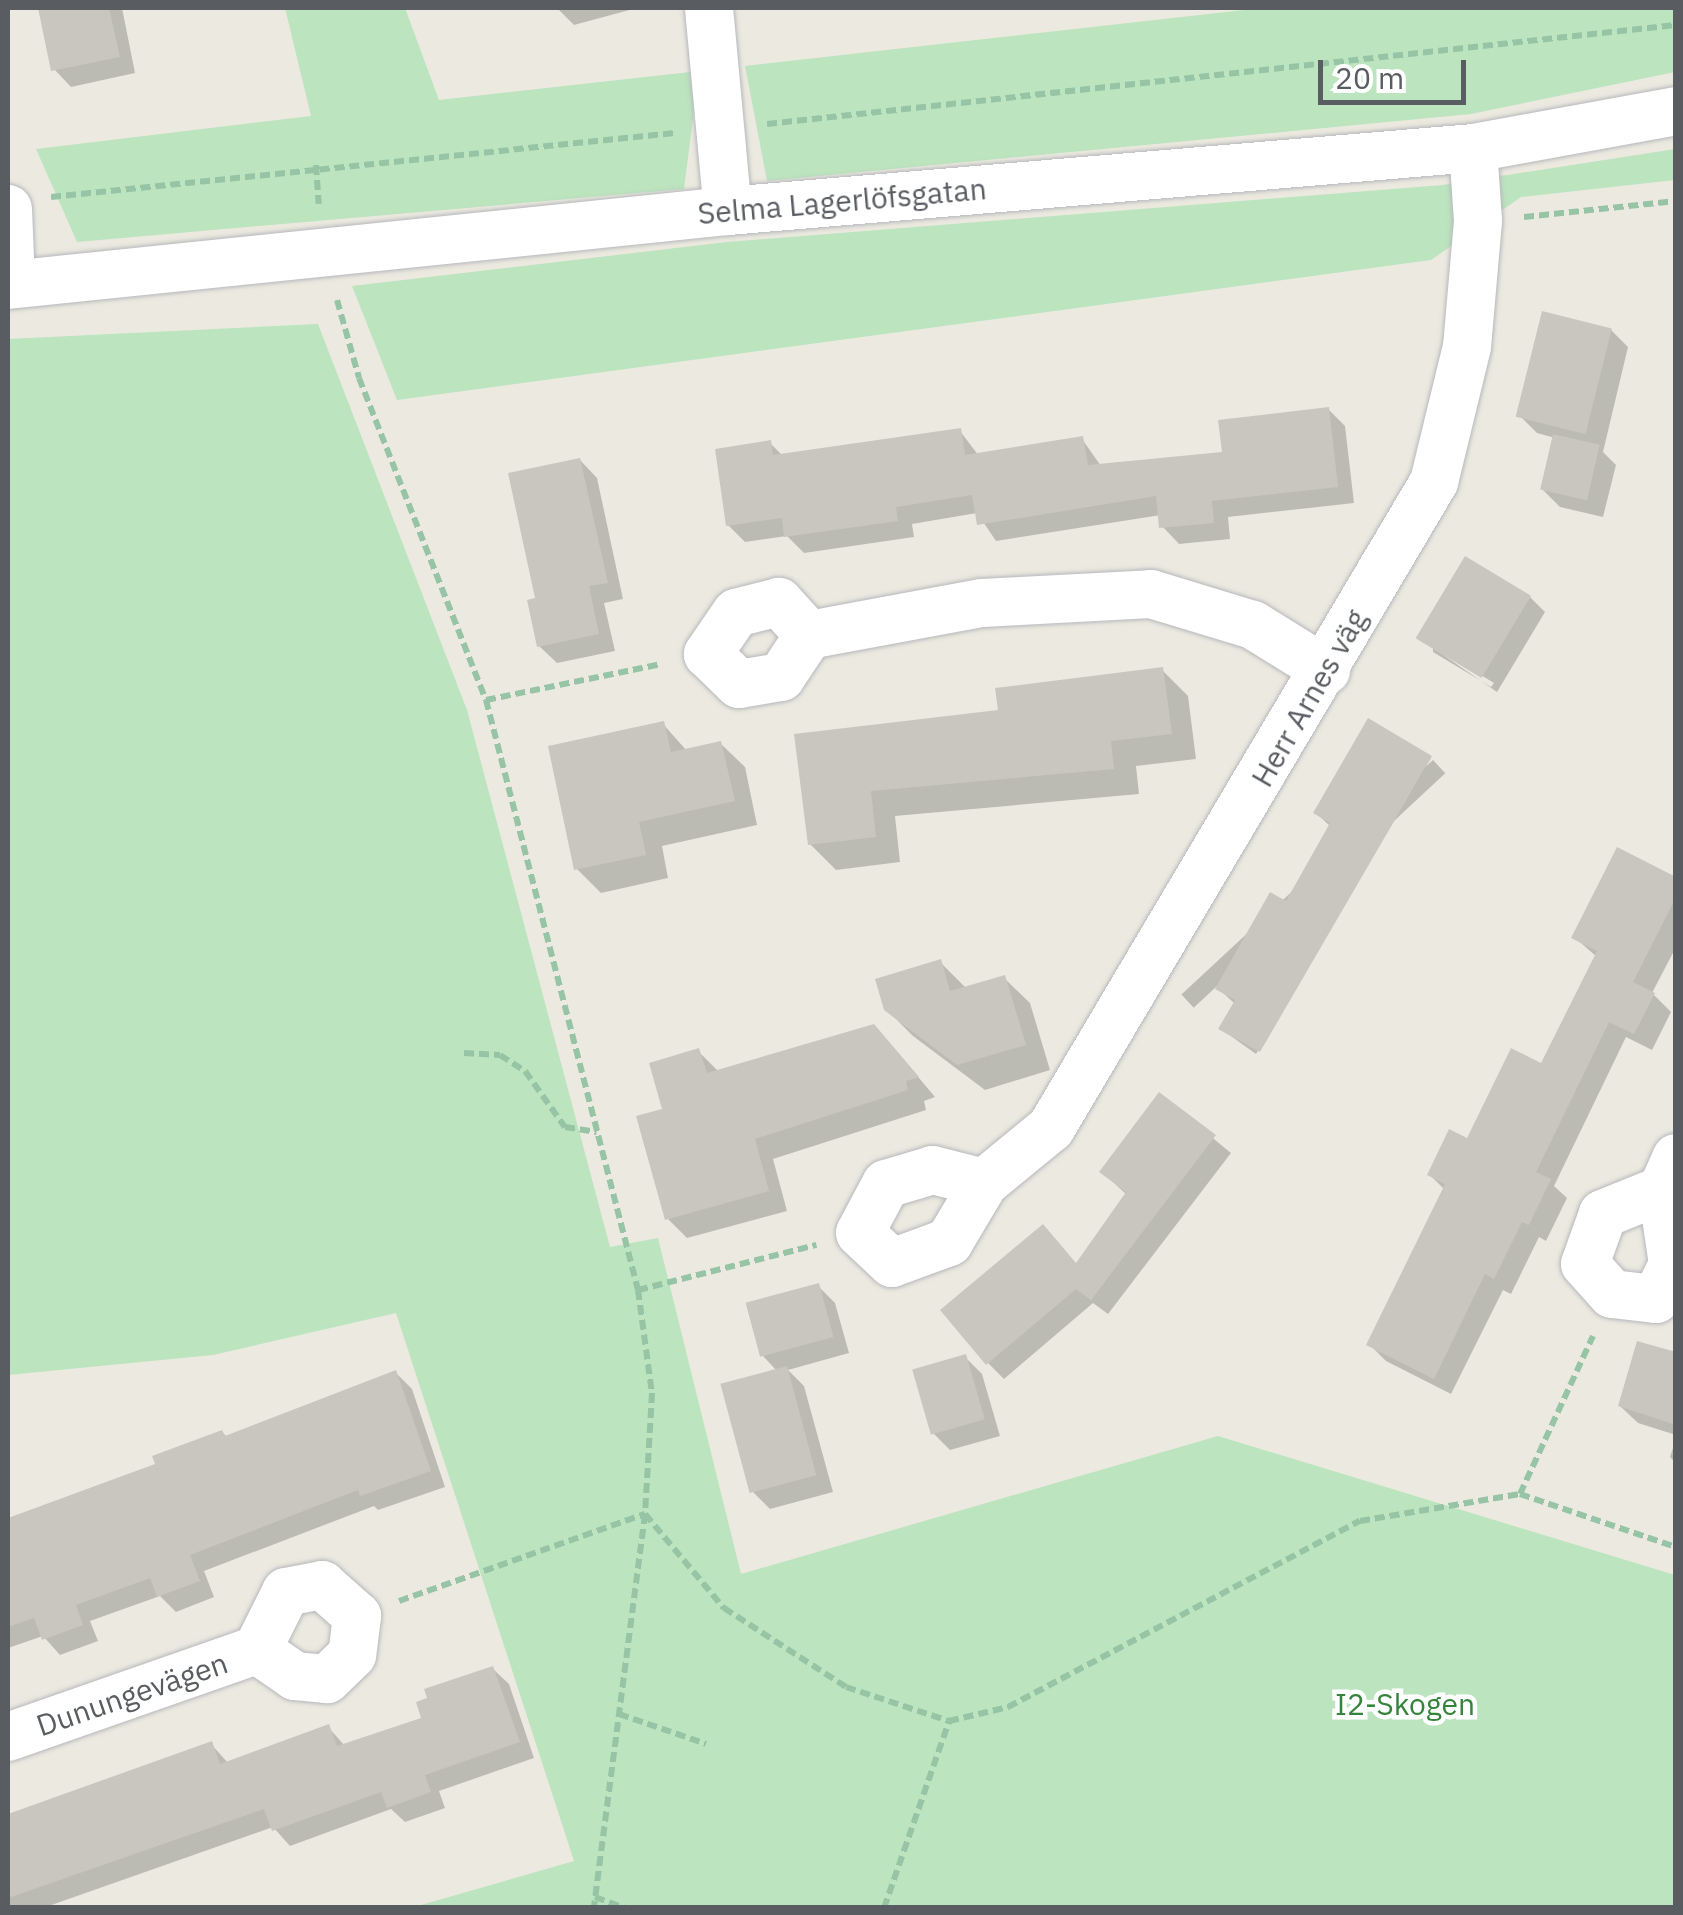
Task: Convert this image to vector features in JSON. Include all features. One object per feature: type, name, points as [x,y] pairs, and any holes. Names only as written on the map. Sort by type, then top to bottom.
[{"type":"street","points":[[710,8],[728,210]]},
{"type":"street","name":"Selma Lagerlöfsgatan","points":[[9,284],[728,210],[1472,148],[1676,111]]},
{"type":"street","name":"Herr Arnes väg","points":[[860,1233],[892,1263],[949,1242],[984,1184],[1051,1128],[1434,482],[1467,347],[1478,221],[1472,148]]},
{"type":"street","points":[[9,284],[27,204]]},
{"type":"street","points":[[708,654],[739,684],[780,677],[809,635],[982,604],[1151,594],[1253,625],[1326,670]]},
{"type":"street","points":[[860,1233],[886,1184],[932,1170],[984,1184]]},
{"type":"street","points":[[1669,1174],[1673,1264],[1656,1300],[1612,1294],[1584,1264],[1602,1214],[1669,1174]]},
{"type":"street","name":"Dunungevägen","points":[[8,1737],[258,1650],[286,1592],[322,1585],[357,1616],[352,1656],[327,1678],[295,1676],[258,1650]]},
{"type":"path","points":[[27,204],[316,166],[720,129],[1676,25]]},
{"type":"path","points":[[316,166],[324,254],[359,378],[486,700],[638,1290],[652,1393],[645,1514],[594,1908]]},
{"type":"path","points":[[1478,221],[1676,201]]},
{"type":"path","points":[[486,700],[708,654]]},
{"type":"path","points":[[464,1052],[500,1055],[525,1071],[565,1127],[597,1132]]},
{"type":"path","points":[[638,1290],[860,1233]]},
{"type":"path","points":[[1520,1494],[1612,1294]]},
{"type":"path","points":[[645,1514],[724,1608],[846,1686],[949,1721],[1008,1707],[1360,1521],[1520,1494],[1676,1547]]},
{"type":"path","points":[[357,1616],[645,1514]]},
{"type":"path","points":[[619,1714],[706,1744]]},
{"type":"path","points":[[884,1908],[949,1721]]},
{"type":"path","points":[[595,1897],[625,1908]]},
{"type":"green space","points":[[285,8],[405,8],[439,100],[699,71],[684,189],[77,242],[36,149],[311,116]]},
{"type":"green space","points":[[1262,8],[1675,8],[1675,72],[1471,114],[767,181],[745,66]]},
{"type":"green space","points":[[1675,149],[1675,180],[1521,197],[1431,260],[397,400],[352,286],[727,242],[1443,185]]},
{"type":"green space","name":"I2-Skogen","points":[[318,324],[467,710],[610,1247],[658,1238],[741,1574],[1218,1436],[1675,1575],[1675,1907],[414,1907],[574,1861],[396,1313],[213,1355],[8,1375],[8,339]]},
{"type":"building","points":[[38,8],[109,8],[120,57],[51,71]]},
{"type":"building","points":[[1542,311],[1612,328],[1585,434],[1516,417]]},
{"type":"building","points":[[1329,407],[1338,487],[1212,501],[1214,523],[1159,528],[1156,496],[977,525],[972,495],[896,507],[898,521],[784,537],[782,518],[726,526],[715,449],[771,440],[773,455],[961,428],[965,455],[1083,436],[1088,465],[1222,452],[1218,420]]},
{"type":"building","points":[[1553,434],[1600,445],[1587,500],[1540,490]]},
{"type":"building","points":[[580,458],[608,583],[589,586],[599,634],[537,647],[527,600],[535,598],[508,473]]},
{"type":"building","points":[[1465,556],[1531,596],[1482,678],[1416,638]]},
{"type":"building","points":[[1163,667],[1172,734],[1111,741],[1114,769],[871,791],[876,837],[808,845],[794,734],[998,710],[995,688]]},
{"type":"building","points":[[1368,718],[1432,756],[1260,1052],[1218,1029],[1235,1000],[1215,989],[1270,892],[1286,901],[1330,823],[1313,813]]},
{"type":"building","points":[[664,721],[671,752],[721,741],[735,801],[639,822],[646,855],[574,870],[548,746]]},
{"type":"building","points":[[1617,847],[1676,877],[1676,897],[1633,982],[1655,993],[1634,1034],[1609,1022],[1536,1172],[1551,1179],[1529,1225],[1522,1222],[1494,1279],[1485,1274],[1434,1379],[1366,1345],[1445,1184],[1427,1175],[1449,1129],[1467,1138],[1511,1048],[1541,1063],[1597,951],[1571,938]]},
{"type":"building","points":[[941,959],[950,991],[1005,975],[1026,1045],[957,1065],[884,1010],[875,979]]},
{"type":"building","points":[[874,1024],[919,1077],[906,1081],[908,1090],[755,1139],[769,1191],[665,1220],[636,1116],[662,1109],[649,1063],[699,1048],[707,1073]]},
{"type":"building","points":[[1159,1092],[1216,1135],[1091,1300],[1076,1289],[986,1365],[940,1310],[1043,1224],[1076,1263],[1126,1192],[1099,1172]]},
{"type":"building","points":[[819,1283],[833,1337],[760,1357],[746,1303]]},
{"type":"building","points":[[1637,1341],[1676,1352],[1676,1425],[1618,1406]]},
{"type":"building","points":[[966,1354],[985,1419],[931,1435],[912,1369]]},
{"type":"building","points":[[787,1366],[816,1475],[750,1493],[720,1384]]},
{"type":"building","points":[[396,1370],[431,1471],[360,1496],[358,1490],[190,1555],[200,1581],[157,1597],[150,1578],[76,1605],[83,1625],[42,1640],[34,1618],[8,1627],[8,1518],[155,1464],[152,1456],[222,1430],[225,1436]]},
{"type":"building","points":[[493,1666],[520,1742],[425,1775],[431,1792],[387,1808],[381,1792],[272,1831],[264,1809],[8,1898],[8,1814],[212,1741],[220,1764],[329,1724],[337,1746],[421,1718],[416,1702],[427,1698],[424,1689]]}]
